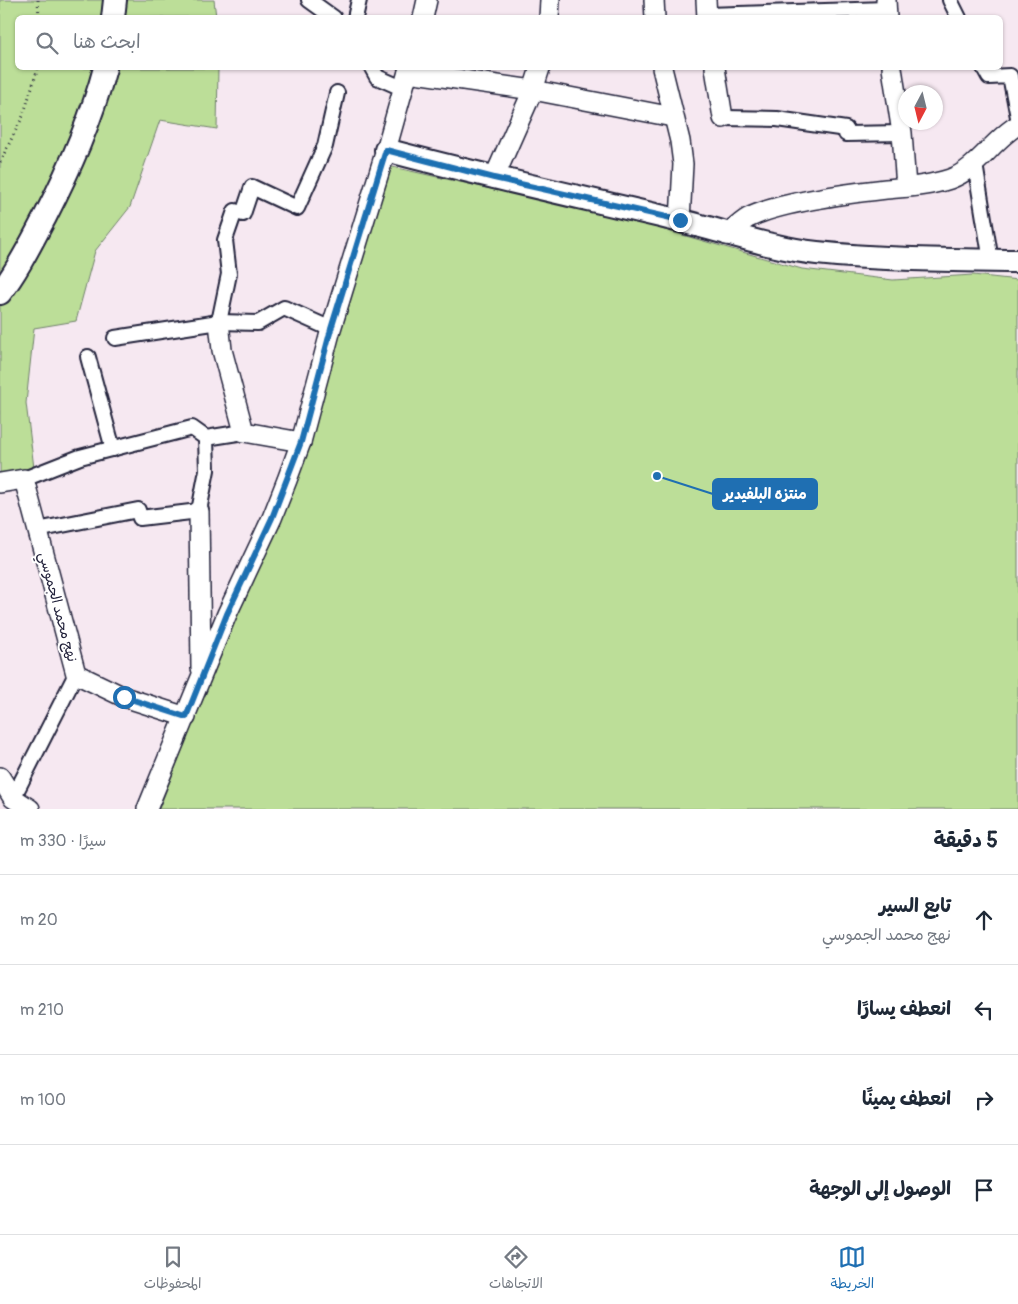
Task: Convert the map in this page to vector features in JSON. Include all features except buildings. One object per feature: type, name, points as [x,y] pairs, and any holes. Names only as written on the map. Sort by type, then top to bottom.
[{"type":"street","points":[[113,15],[115,0]]},
{"type":"street","points":[[309,0],[330,15]]},
{"type":"street","points":[[356,15],[359,0]]},
{"type":"street","points":[[424,15],[427,0]]},
{"type":"street","points":[[549,15],[550,0]]},
{"type":"street","points":[[654,0],[655,15]]},
{"type":"street","points":[[950,0],[958,15]]},
{"type":"street","points":[[707,11],[886,9]]},
{"type":"street","points":[[0,293],[24,256],[71,165],[95,105],[104,70]]},
{"type":"street","points":[[373,70],[377,77],[407,76],[533,90],[673,117]]},
{"type":"street","points":[[494,178],[533,90],[539,70]]},
{"type":"street","points":[[662,70],[680,141],[683,164],[680,220]]},
{"type":"street","points":[[715,70],[723,118],[777,119],[846,128],[846,134],[902,133]]},
{"type":"street","points":[[892,70],[902,133],[906,187]]},
{"type":"street","points":[[985,70],[989,78],[1010,76],[1015,85],[1018,117]]},
{"type":"street","points":[[147,809],[227,614],[272,518],[301,442],[331,329],[407,76]]},
{"type":"street","points":[[244,432],[222,350],[219,322],[228,274],[225,240],[235,211],[242,214],[252,187],[297,208],[325,146],[337,93]]},
{"type":"street","points":[[728,234],[748,218],[764,212],[856,193],[930,185],[952,178],[975,164],[1005,133],[1018,125]]},
{"type":"street","points":[[386,150],[494,178],[816,253],[1018,261]]},
{"type":"street","points":[[975,164],[991,261]]},
{"type":"street","points":[[115,338],[219,322],[258,323],[284,308],[331,329]]},
{"type":"street","points":[[88,357],[113,449]]},
{"type":"street","points":[[0,484],[24,479],[80,457],[192,428],[206,438],[244,432],[301,442]]},
{"type":"street","points":[[201,680],[200,511],[207,470],[206,438]]},
{"type":"street","name":"نهج محمد الجموسي","points":[[24,479],[76,674],[124,697],[186,717]]},
{"type":"street","points":[[37,530],[138,510],[140,518],[200,511]]},
{"type":"street","points":[[13,798],[76,674]]},
{"type":"street","points":[[0,777],[13,798],[30,809]]},
{"type":"path","points":[[38,0],[39,15]]},
{"type":"path","points":[[0,162],[22,116],[37,70]]},
{"type":"green space","points":[[0,0],[214,0],[216,15],[15,15],[15,70],[218,70],[217,129],[160,120],[130,207],[95,251],[76,321],[34,328],[26,403],[34,468],[0,476]]},
{"type":"green space","points":[[388,166],[626,219],[802,269],[893,280],[973,275],[1018,280],[1018,809],[159,809],[234,618],[279,526],[313,427]]},
{"type":"place","name":"منتزه البلفيدير","points":[[657,476]]},
{"type":"route","points":[[124,697],[186,717],[227,614],[272,518],[301,442],[331,329],[386,150],[494,178],[680,220]]}]
